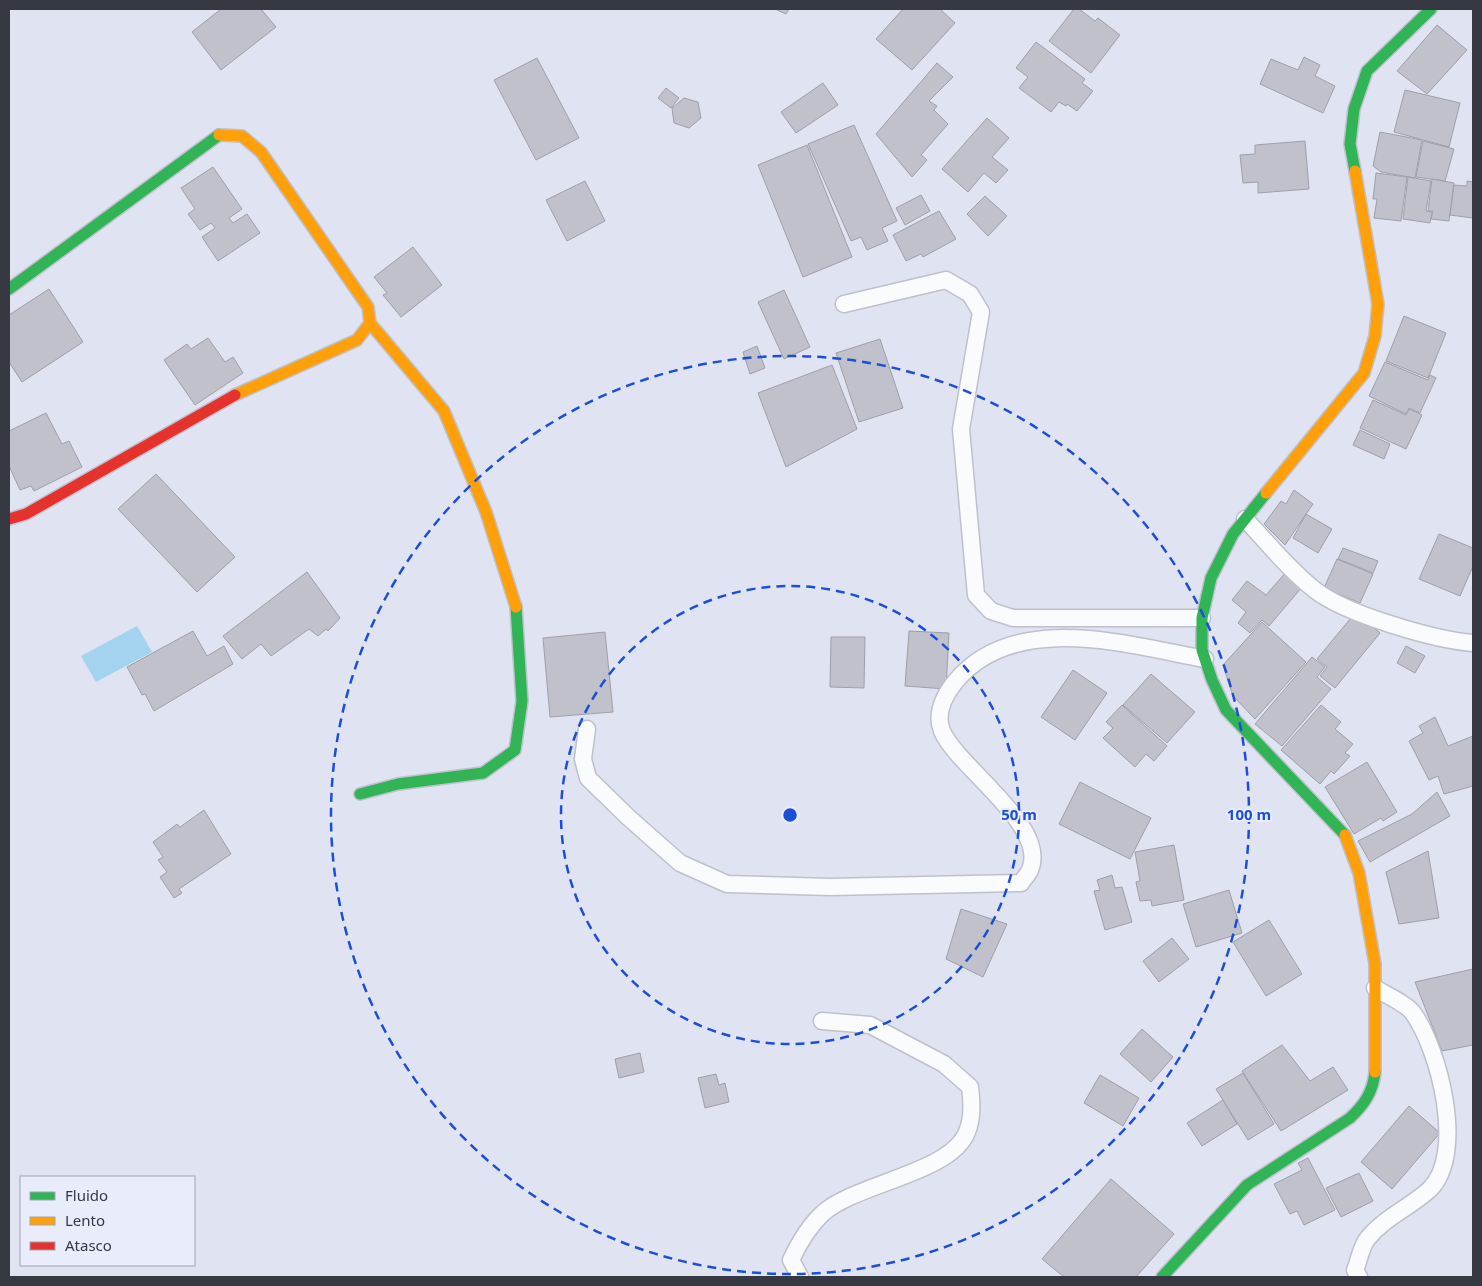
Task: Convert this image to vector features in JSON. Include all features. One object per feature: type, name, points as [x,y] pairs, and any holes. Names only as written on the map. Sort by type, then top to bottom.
[{"type":"street","points":[[1162,1277],[1247,1185],[1350,1118],[1364,1105],[1374,1082],[1376,1062],[1375,964],[1359,873],[1344,833],[1226,710],[1202,650],[1202,618],[1211,578],[1233,534],[1364,373],[1375,336],[1378,304],[1350,144],[1354,109],[1366,71],[1431,9]]},
{"type":"street","points":[[9,289],[220,135],[242,136],[261,152],[368,307],[370,323],[444,411],[486,512],[516,606],[522,701],[515,750],[483,773],[398,784],[360,794]]},
{"type":"street","points":[[9,519],[26,514],[227,399],[357,340],[370,323]]},
{"type":"lane","points":[[844,304],[946,280],[970,294],[982,312],[961,429],[976,595],[991,612],[1013,618],[1202,618]]},
{"type":"lane","points":[[1245,519],[1315,591],[1342,605],[1390,623],[1449,641],[1473,642]]},
{"type":"lane","points":[[587,729],[583,758],[588,778],[628,817],[680,863],[726,884],[830,887],[1021,882],[1030,870],[1032,853],[1023,829],[999,796],[952,748],[942,729],[940,708],[949,690],[964,672],[986,656],[1021,641],[1090,638],[1205,660]]},
{"type":"lane","points":[[1359,1277],[1355,1270],[1367,1240],[1393,1214],[1431,1188],[1444,1164],[1448,1114],[1439,1071],[1412,1011],[1375,988]]},
{"type":"lane","points":[[800,1277],[791,1260],[801,1239],[824,1212],[860,1193],[935,1162],[954,1151],[967,1133],[972,1109],[970,1087],[944,1064],[870,1025],[822,1020]]},
{"type":"water","points":[[137,626],[152,652],[96,682],[81,656]]},
{"type":"building","points":[[221,9],[261,9],[276,27],[221,70],[192,32]]},
{"type":"building","points":[[775,9],[789,9],[786,14]]},
{"type":"building","points":[[903,9],[940,9],[955,23],[912,70],[876,39]]},
{"type":"building","points":[[1074,9],[1079,9],[1095,21],[1098,18],[1120,35],[1091,73],[1049,41]]},
{"type":"building","points":[[1437,25],[1467,50],[1427,94],[1397,71]]},
{"type":"building","points":[[1036,42],[1085,79],[1082,83],[1093,91],[1077,111],[1067,104],[1066,106],[1059,102],[1051,112],[1019,88],[1028,77],[1016,68]]},
{"type":"building","points":[[1304,57],[1320,65],[1315,76],[1335,86],[1323,113],[1260,84],[1271,59],[1298,70]]},
{"type":"building","points":[[537,58],[579,138],[536,160],[494,80]]},
{"type":"building","points":[[937,63],[953,77],[929,101],[937,106],[934,110],[948,124],[921,155],[927,160],[912,177],[876,134]]},
{"type":"building","points":[[823,83],[838,105],[796,133],[781,112]]},
{"type":"building","points":[[666,88],[679,98],[671,108],[658,98]]},
{"type":"building","points":[[1405,90],[1460,103],[1449,147],[1394,132]]},
{"type":"building","points":[[684,98],[698,102],[701,118],[689,128],[674,123],[672,108]]},
{"type":"building","points":[[987,118],[1009,138],[992,157],[1008,170],[996,183],[984,173],[968,192],[942,169]]},
{"type":"building","points":[[854,125],[897,221],[882,228],[888,241],[867,250],[861,237],[851,241],[808,144]]},
{"type":"building","points":[[1380,132],[1422,140],[1415,178],[1381,172],[1373,166]]},
{"type":"building","points":[[1305,141],[1309,189],[1258,193],[1258,182],[1243,183],[1240,155],[1255,154],[1255,145]]},
{"type":"building","points":[[1423,141],[1454,149],[1445,181],[1416,177]]},
{"type":"building","points":[[807,145],[852,257],[803,277],[758,165]]},
{"type":"building","points":[[213,167],[242,209],[229,218],[233,223],[247,214],[260,233],[218,261],[202,237],[215,228],[211,223],[200,230],[188,214],[195,209],[181,188]]},
{"type":"building","points":[[1376,173],[1407,177],[1401,221],[1374,218],[1377,199],[1373,199]]},
{"type":"building","points":[[1408,177],[1431,181],[1426,211],[1432,212],[1430,223],[1403,219]]},
{"type":"building","points":[[1432,179],[1454,183],[1449,221],[1431,219],[1433,211],[1428,211]]},
{"type":"building","points":[[585,181],[605,221],[567,241],[546,200]]},
{"type":"building","points":[[1467,181],[1473,182],[1473,218],[1450,215],[1454,185],[1467,186]]},
{"type":"building","points":[[921,195],[930,211],[905,225],[896,208]]},
{"type":"building","points":[[985,196],[1007,216],[988,236],[967,214]]},
{"type":"building","points":[[939,211],[956,239],[923,257],[921,254],[906,261],[893,235]]},
{"type":"building","points":[[413,247],[442,285],[401,317],[383,295],[387,293],[374,277]]},
{"type":"building","points":[[49,289],[83,342],[22,382],[9,362],[9,315]]},
{"type":"building","points":[[784,290],[810,347],[784,359],[758,302]]},
{"type":"building","points":[[1404,316],[1446,333],[1428,378],[1386,361]]},
{"type":"building","points":[[208,338],[225,362],[233,357],[243,373],[195,405],[164,360],[187,344],[191,349]]},
{"type":"building","points":[[880,339],[903,408],[859,422],[836,353]]},
{"type":"building","points":[[757,346],[765,368],[750,374],[743,352]]},
{"type":"building","points":[[1385,362],[1428,380],[1430,375],[1436,378],[1420,413],[1409,408],[1406,414],[1369,396]]},
{"type":"building","points":[[832,365],[857,429],[786,467],[758,393]]},
{"type":"building","points":[[1373,400],[1406,415],[1409,409],[1422,415],[1406,449],[1360,428]]},
{"type":"building","points":[[46,413],[62,444],[69,441],[82,467],[34,491],[31,486],[20,490],[9,466],[9,431]]},
{"type":"building","points":[[1360,430],[1390,444],[1384,459],[1353,445]]},
{"type":"building","points":[[156,474],[235,557],[197,592],[118,509]]},
{"type":"building","points":[[1294,490],[1313,504],[1285,545],[1264,524],[1281,501],[1286,504]]},
{"type":"building","points":[[1306,514],[1332,529],[1318,553],[1293,538]]},
{"type":"building","points":[[1439,534],[1473,548],[1473,566],[1460,596],[1419,579]]},
{"type":"building","points":[[1343,548],[1378,561],[1373,573],[1338,559]]},
{"type":"building","points":[[1337,559],[1373,574],[1360,603],[1324,588]]},
{"type":"building","points":[[1287,571],[1303,586],[1269,626],[1262,620],[1250,633],[1238,623],[1246,612],[1232,600],[1247,581],[1266,595]]},
{"type":"building","points":[[307,572],[340,618],[328,631],[326,629],[318,636],[309,629],[271,656],[261,644],[242,659],[223,636]]},
{"type":"building","points":[[1355,613],[1380,633],[1335,688],[1320,676],[1327,667],[1317,659]]},
{"type":"building","points":[[1262,622],[1306,662],[1255,719],[1233,696],[1223,665]]},
{"type":"building","points":[[193,631],[207,656],[224,646],[233,664],[154,711],[145,694],[142,695],[127,667]]},
{"type":"building","points":[[909,631],[949,633],[946,689],[905,686]]},
{"type":"building","points":[[605,632],[613,712],[550,717],[543,638]]},
{"type":"building","points":[[831,637],[865,637],[864,688],[830,687]]},
{"type":"building","points":[[1406,646],[1425,656],[1415,673],[1397,663]]},
{"type":"building","points":[[1312,657],[1325,667],[1317,677],[1331,689],[1282,746],[1255,724]]},
{"type":"building","points":[[1073,670],[1107,693],[1075,740],[1041,717]]},
{"type":"building","points":[[1151,674],[1195,712],[1167,743],[1123,705]]},
{"type":"building","points":[[1122,705],[1167,746],[1154,761],[1146,754],[1135,767],[1103,738],[1113,728],[1106,722]]},
{"type":"building","points":[[1321,705],[1341,722],[1335,729],[1353,744],[1345,753],[1350,756],[1334,774],[1331,771],[1320,784],[1281,750]]},
{"type":"building","points":[[1435,717],[1448,746],[1473,736],[1473,786],[1444,794],[1438,776],[1429,780],[1409,741],[1423,733],[1419,726]]},
{"type":"building","points":[[1367,762],[1397,812],[1383,821],[1381,818],[1354,834],[1325,787]]},
{"type":"building","points":[[1080,782],[1151,818],[1130,859],[1059,824]]},
{"type":"building","points":[[1437,792],[1450,816],[1370,862],[1358,841],[1412,814]]},
{"type":"building","points":[[204,810],[231,854],[179,889],[182,893],[174,898],[160,877],[167,872],[158,860],[163,857],[153,842],[177,824],[180,827]]},
{"type":"building","points":[[1174,845],[1184,900],[1152,906],[1151,900],[1140,901],[1136,882],[1140,881],[1135,852]]},
{"type":"building","points":[[1428,851],[1439,918],[1399,924],[1386,872]]},
{"type":"building","points":[[1112,875],[1115,888],[1122,887],[1132,922],[1105,930],[1094,891],[1100,890],[1097,880]]},
{"type":"building","points":[[1229,890],[1242,933],[1196,947],[1183,904]]},
{"type":"building","points":[[961,909],[1007,924],[983,977],[946,959]]},
{"type":"building","points":[[1269,920],[1302,974],[1266,996],[1233,942]]},
{"type":"building","points":[[1172,938],[1189,959],[1159,982],[1143,961]]},
{"type":"building","points":[[1473,969],[1473,1045],[1442,1051],[1415,982]]},
{"type":"building","points":[[1142,1029],[1173,1057],[1151,1082],[1120,1054]]},
{"type":"building","points":[[1282,1045],[1310,1081],[1333,1067],[1348,1090],[1281,1131],[1242,1071]]},
{"type":"building","points":[[640,1053],[644,1072],[619,1078],[615,1059]]},
{"type":"building","points":[[1243,1073],[1274,1124],[1248,1140],[1216,1089]]},
{"type":"building","points":[[716,1074],[719,1085],[725,1083],[729,1102],[705,1108],[698,1078]]},
{"type":"building","points":[[1100,1075],[1139,1098],[1123,1126],[1084,1103]]},
{"type":"building","points":[[1223,1100],[1237,1124],[1202,1146],[1187,1123]]},
{"type":"building","points":[[1409,1106],[1440,1133],[1392,1189],[1361,1162]]},
{"type":"building","points":[[1308,1158],[1335,1210],[1304,1225],[1297,1211],[1290,1214],[1274,1184],[1302,1170],[1298,1163]]},
{"type":"building","points":[[1359,1173],[1373,1201],[1341,1217],[1326,1188]]},
{"type":"building","points":[[1111,1179],[1174,1234],[1136,1277],[1064,1277],[1042,1259]]},
{"type":"traffic: fast","points":[[1355,171],[1350,144],[1354,109],[1367,71],[1431,9]]},
{"type":"traffic: fast","points":[[9,289],[219,135]]},
{"type":"traffic: fast","points":[[1266,493],[1233,534],[1211,578],[1202,618],[1202,650],[1212,680],[1226,710],[1345,835]]},
{"type":"traffic: fast","points":[[360,794],[398,784],[483,773],[515,750],[522,701],[516,607]]},
{"type":"traffic: fast","points":[[1162,1277],[1247,1185],[1350,1118],[1367,1098],[1375,1072]]},
{"type":"traffic: slow","points":[[219,135],[242,136],[261,152],[368,307],[370,323],[357,340],[235,395]]},
{"type":"traffic: slow","points":[[1266,493],[1364,373],[1375,336],[1378,304],[1355,171]]},
{"type":"traffic: slow","points":[[370,323],[444,411],[486,512],[516,607]]},
{"type":"traffic: slow","points":[[1345,835],[1359,873],[1375,964],[1375,1072]]},
{"type":"traffic: jam","points":[[9,519],[26,514],[235,395]]}]
